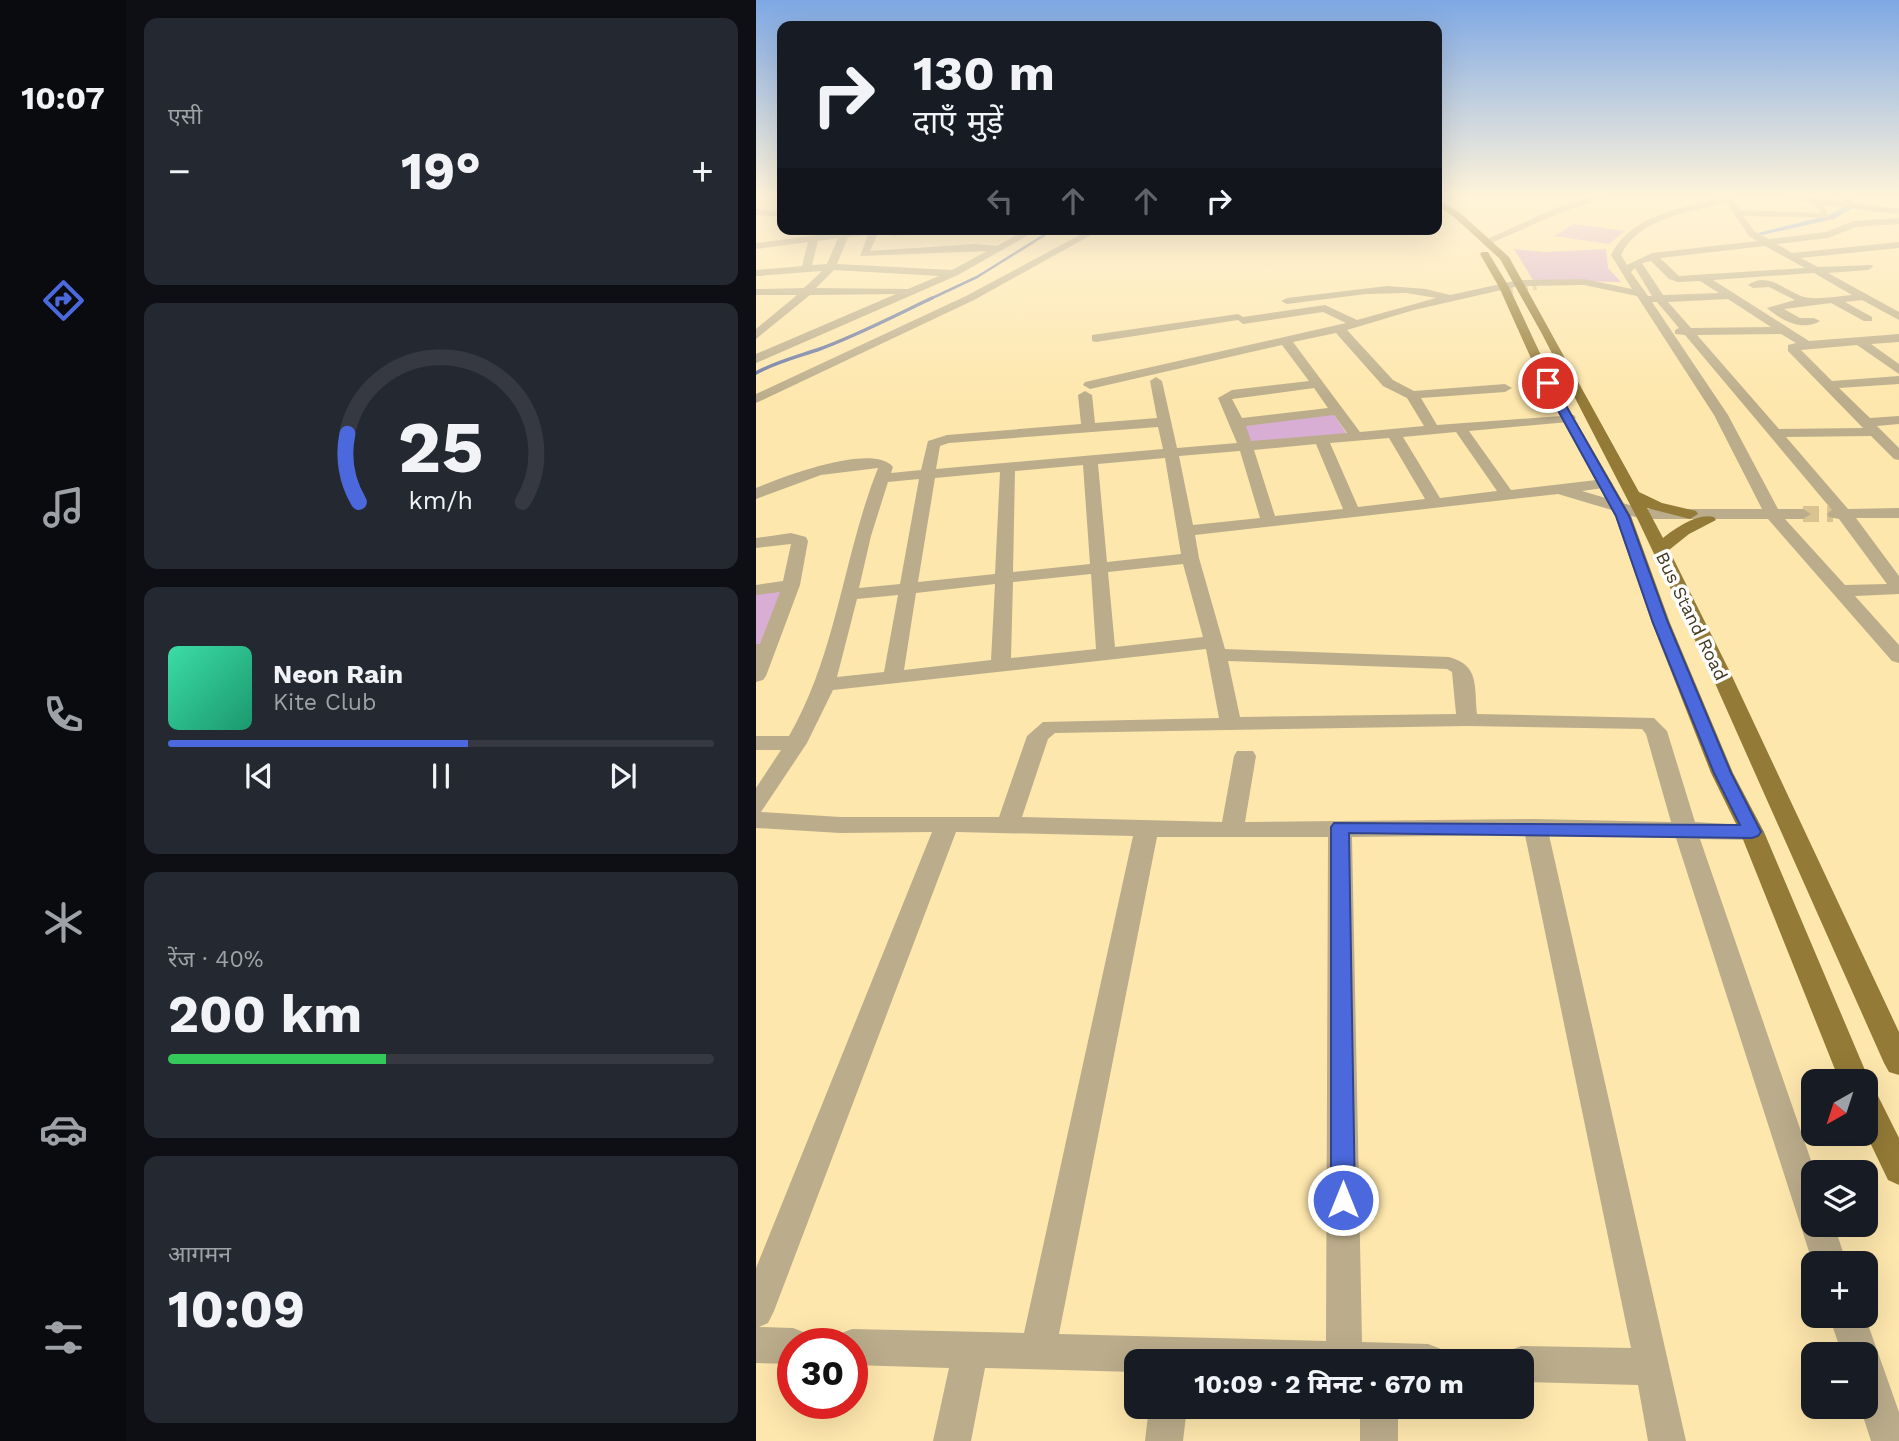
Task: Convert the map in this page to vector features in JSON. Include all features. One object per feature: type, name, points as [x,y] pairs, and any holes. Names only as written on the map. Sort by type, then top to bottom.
[{"type":"main road","name":"Bus Stand Road","points":[[1493,264],[1516,287],[1632,511],[1666,636],[1722,773],[1752,832],[1850,1069]]},
{"type":"main road","name":"Bus Stand Road","points":[[1507,264],[1548,383],[1605,484],[1632,511],[1660,549],[1720,672],[1899,1063]]},
{"type":"main road","points":[[1660,549],[1683,531],[1708,520]]},
{"type":"main road","points":[[1878,1127],[1899,1170]]},
{"type":"street","points":[[756,273],[771,264]]},
{"type":"street","points":[[799,264],[806,269],[877,267],[954,273]]},
{"type":"street","points":[[806,269],[807,264]]},
{"type":"street","points":[[877,267],[884,264]]},
{"type":"street","points":[[949,264],[967,266]]},
{"type":"street","points":[[757,355],[787,346],[970,264]]},
{"type":"street","points":[[756,399],[950,295],[1019,264]]},
{"type":"street","points":[[1631,266],[1635,264]]},
{"type":"street","points":[[1660,264],[1678,279]]},
{"type":"street","points":[[1804,264],[1899,317]]},
{"type":"street","points":[[1631,266],[1647,279],[1660,299],[1775,433],[1899,589]]},
{"type":"street","points":[[1631,266],[1641,296],[1721,415],[1769,517],[1899,657]]},
{"type":"street","points":[[756,335],[797,301],[831,267]]},
{"type":"street","points":[[1716,287],[1771,284],[1868,267]]},
{"type":"street","points":[[900,291],[923,271]]},
{"type":"street","points":[[1647,279],[1823,275]]},
{"type":"street","points":[[1704,279],[1807,345]]},
{"type":"street","points":[[1088,428],[1088,390],[1269,343],[1339,329],[1451,298],[1573,281],[1608,286],[1660,299],[1729,296]]},
{"type":"street","points":[[1771,284],[1804,302]]},
{"type":"street","points":[[1424,305],[1516,287],[1608,286]]},
{"type":"street","points":[[1287,301],[1370,290],[1424,291],[1451,298]]},
{"type":"street","points":[[1370,290],[1398,312]]},
{"type":"street","points":[[756,292],[915,291],[950,295]]},
{"type":"street","points":[[1814,321],[1798,322],[1773,308],[1804,302],[1863,297]]},
{"type":"street","points":[[1834,300],[1868,319]]},
{"type":"street","points":[[756,302],[891,301]]},
{"type":"street","points":[[1096,338],[1325,307],[1356,324]]},
{"type":"street","points":[[1227,308],[1269,343]]},
{"type":"street","points":[[1339,329],[1388,383],[1412,395],[1505,388]]},
{"type":"street","points":[[1665,333],[1785,330]]},
{"type":"street","points":[[1899,338],[1792,348],[1899,456]]},
{"type":"street","points":[[1285,340],[1356,436]]},
{"type":"street","points":[[1859,341],[1893,361],[1899,370]]},
{"type":"street","points":[[1828,385],[1899,380]]},
{"type":"street","points":[[1156,381],[1163,422],[1173,453],[1190,558],[1215,648],[1231,726]]},
{"type":"street","points":[[1269,522],[1238,422],[1224,398],[1228,395],[1317,384]]},
{"type":"street","points":[[1412,395],[1433,430]]},
{"type":"street","points":[[1238,422],[1337,411]]},
{"type":"street","points":[[881,478],[1569,418]]},
{"type":"street","points":[[1775,433],[1870,428],[1899,420]]},
{"type":"street","points":[[893,677],[911,587],[933,444],[940,440],[1163,422]]},
{"type":"street","points":[[1461,428],[1507,495]]},
{"type":"street","points":[[1394,434],[1436,504]]},
{"type":"street","points":[[1321,440],[1353,513]]},
{"type":"street","points":[[1090,460],[1106,652]]},
{"type":"street","points":[[756,494],[826,467],[873,463],[885,465],[848,595],[828,684],[810,722],[756,807]]},
{"type":"street","points":[[1001,664],[1008,467]]},
{"type":"street","points":[[756,479],[787,480]]},
{"type":"street","points":[[1186,531],[1605,484]]},
{"type":"street","points":[[1553,491],[1632,511],[1708,520],[1803,514]]},
{"type":"street","points":[[1632,511],[1769,517]]},
{"type":"street","points":[[1839,514],[1899,513]]},
{"type":"street","points":[[756,543],[791,538],[799,540],[791,584],[762,650],[756,677]]},
{"type":"street","points":[[1877,558],[1899,556]]},
{"type":"street","points":[[848,595],[1190,558]]},
{"type":"street","points":[[756,590],[791,584]]},
{"type":"street","points":[[1838,591],[1899,589]]},
{"type":"street","points":[[828,684],[1106,652],[1215,648],[1449,663],[1462,671],[1467,720]]},
{"type":"street","points":[[1007,827],[1037,739],[1043,730],[1059,727],[1467,720],[1637,721],[1654,727],[1685,830],[1801,1177]]},
{"type":"street","points":[[756,743],[796,743]]},
{"type":"street","points":[[1232,830],[1245,756]]},
{"type":"street","points":[[756,820],[840,825],[947,824],[1232,830],[1535,827],[1752,832]]},
{"type":"street","points":[[756,1311],[947,824]]},
{"type":"street","points":[[1038,1350],[1147,827]]},
{"type":"street","points":[[1340,827],[1344,1349]]},
{"type":"street","points":[[1535,827],[1667,1441]]},
{"type":"street","points":[[756,1345],[777,1346]]},
{"type":"street","points":[[868,1347],[1038,1350],[1124,1355]]},
{"type":"street","points":[[952,1441],[971,1349]]},
{"type":"street","points":[[1534,1364],[1653,1367]]},
{"type":"street","points":[[1878,1407],[1889,1441]]},
{"type":"street","points":[[1164,1441],[1167,1419]]},
{"type":"street","points":[[1379,1419],[1379,1441]]},
{"type":"shaded area","points":[[1523,264],[1608,264],[1621,282],[1533,280]]},
{"type":"shaded area","points":[[1332,412],[1347,434],[1251,444],[1243,423]]},
{"type":"shaded area","points":[[783,589],[762,646],[756,646],[756,593]]},
{"type":"waterway","points":[[928,300],[997,264]]},
{"type":"waterway","points":[[756,373],[846,338],[932,298]]},
{"type":"tunnel","points":[[1503,291],[1536,285]]},
{"type":"tunnel","points":[[1803,514],[1833,514]]},
{"type":"route","points":[[1343,1200],[1340,827],[1535,827],[1752,832],[1722,773],[1661,623],[1623,516],[1548,383]]}]
